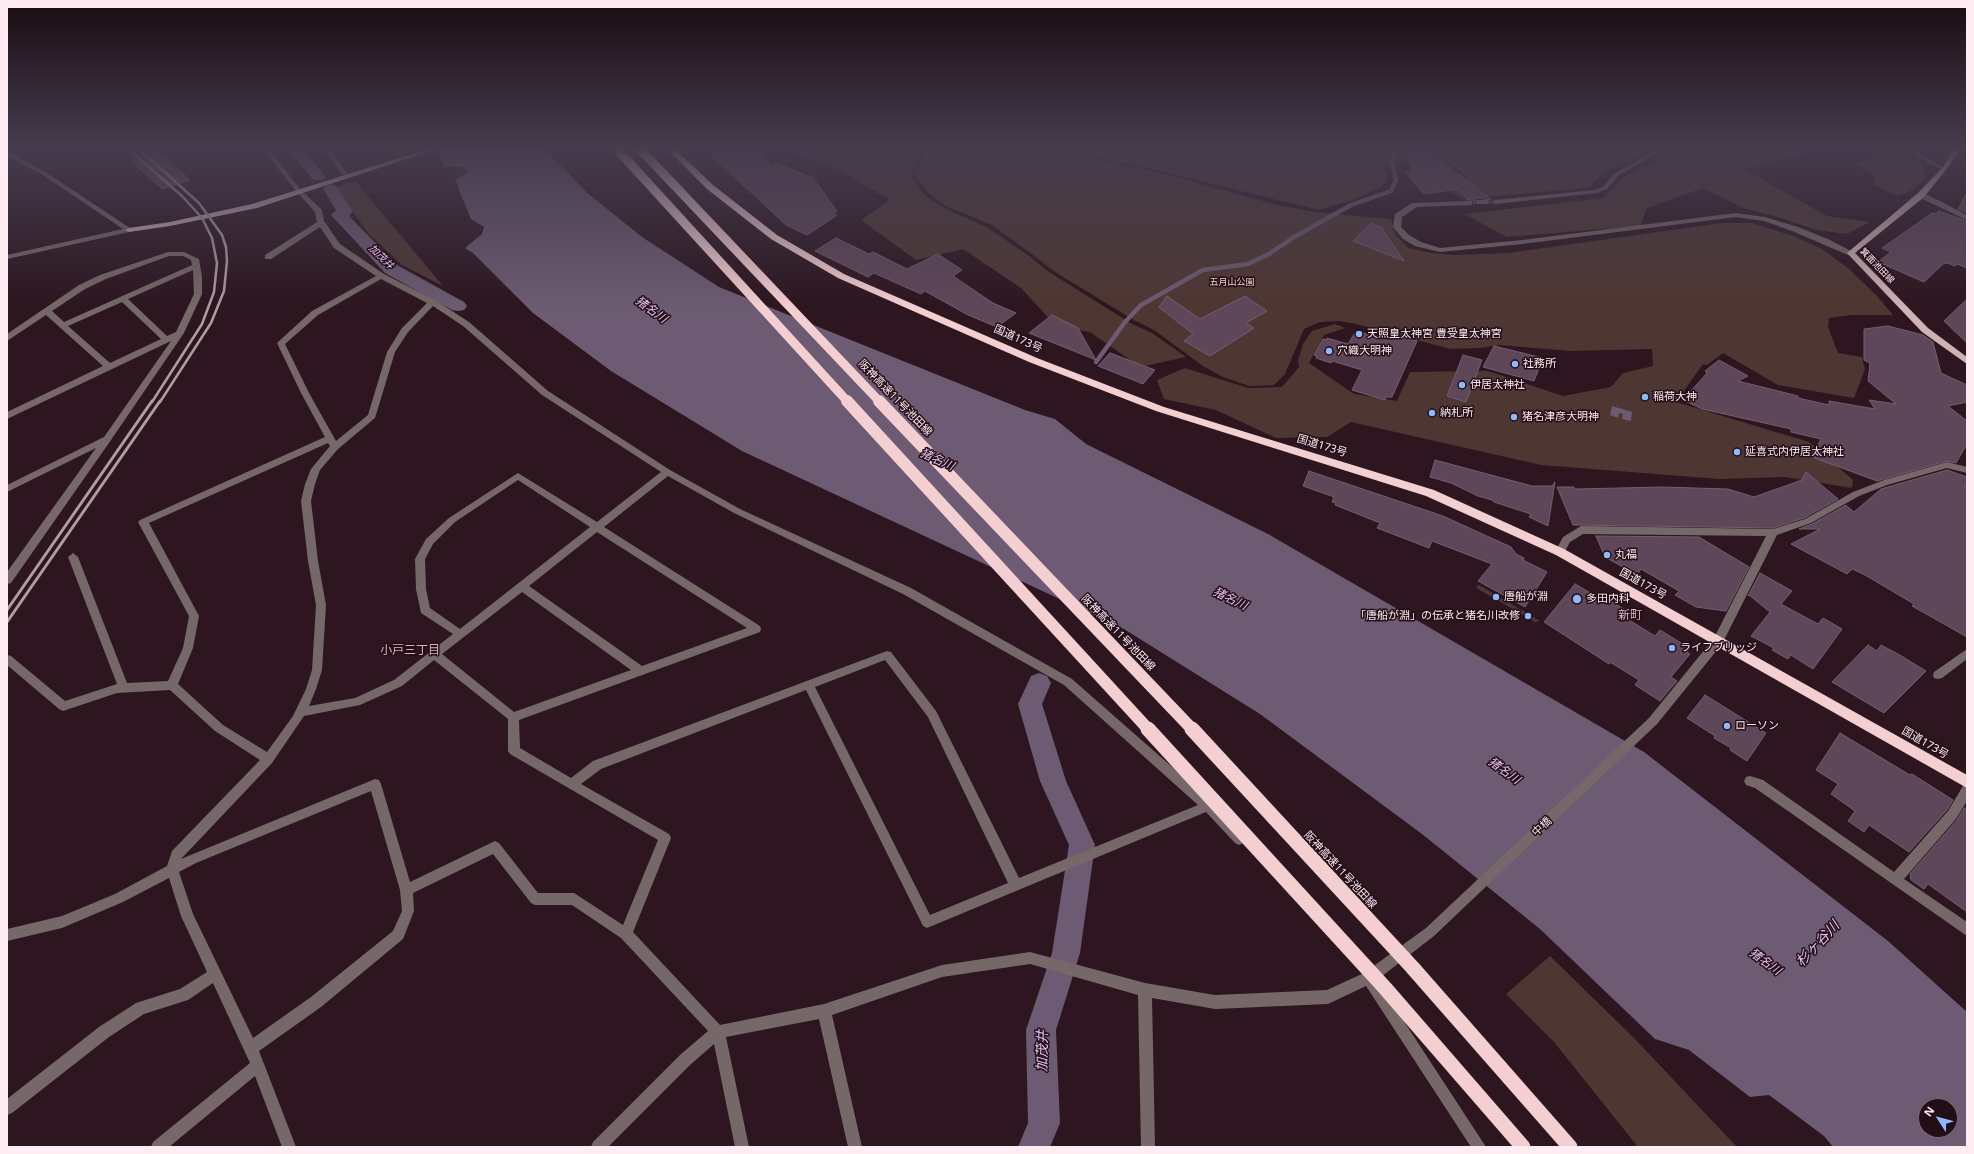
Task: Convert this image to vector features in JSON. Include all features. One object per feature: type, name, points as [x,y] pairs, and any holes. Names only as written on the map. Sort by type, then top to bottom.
[{"type":"highway","points":[[664,201],[1374,976],[1523,1147]]},
{"type":"highway","name":"阪神高速11号池田線","points":[[689,201],[1203,741],[1412,967],[1570,1147]]},
{"type":"highway","name":"国道173号","points":[[728,201],[774,237],[841,276],[1033,360],[1160,409],[1430,493],[1560,552],[1967,782]]},
{"type":"main road","points":[[129,230],[170,224],[239,209],[266,201]]},
{"type":"main road","name":"箕面池田線","points":[[1914,201],[1851,253],[1925,330],[1967,361]]},
{"type":"street","points":[[85,201],[129,230]]},
{"type":"street","points":[[308,201],[319,212],[321,223],[337,246],[381,276],[432,302],[466,324],[545,392],[667,472],[737,511],[907,591],[1068,682],[1208,806],[1368,978],[1479,1147]]},
{"type":"street","points":[[1486,202],[1498,201]]},
{"type":"street","points":[[1933,201],[1967,218]]},
{"type":"street","points":[[1469,203],[1415,205],[1398,216],[1397,227],[1406,237],[1418,244],[1440,250],[1522,242],[1736,215],[1765,219],[1825,240],[1851,253]]},
{"type":"street","points":[[268,257],[321,223]]},
{"type":"street","points":[[7,257],[129,230]]},
{"type":"street","points":[[7,338],[82,287],[103,277],[150,259],[168,254],[184,254],[195,259],[198,277],[198,294],[180,333],[108,438],[8,577]]},
{"type":"street","points":[[64,325],[196,266]]},
{"type":"street","points":[[333,443],[305,393],[282,343],[315,313],[381,276]]},
{"type":"street","points":[[123,299],[166,340]]},
{"type":"street","points":[[172,685],[188,648],[194,616],[143,522],[333,443],[372,416],[391,352],[405,330],[432,302]]},
{"type":"street","points":[[47,311],[109,367]]},
{"type":"street","points":[[7,416],[180,333]]},
{"type":"street","points":[[7,489],[108,438]]},
{"type":"street","points":[[289,1147],[251,1048],[187,916],[172,869],[176,855],[268,759],[297,719],[311,689],[317,670],[321,605],[313,560],[306,501],[310,484],[316,469],[333,443]]},
{"type":"street","points":[[1560,552],[1566,540],[1581,530],[1773,533],[1808,521],[1856,494],[1884,483],[1947,466],[1967,471]]},
{"type":"street","points":[[301,712],[356,702],[398,683],[667,472]]},
{"type":"street","points":[[460,634],[425,610],[421,589],[420,559],[429,542],[452,520],[518,476],[756,629],[513,717]]},
{"type":"street","name":"中橋","points":[[718,1032],[824,1011],[942,971],[1030,958],[1145,990],[1215,1002],[1328,997],[1368,978],[1430,932],[1653,721],[1718,641],[1773,533]]},
{"type":"street","points":[[72,557],[124,688]]},
{"type":"street","points":[[521,586],[640,671]]},
{"type":"street","points":[[434,654],[513,717],[514,751],[665,838],[626,934]]},
{"type":"street","points":[[1938,675],[1966,654]]},
{"type":"street","points":[[572,784],[597,765],[887,655],[932,714],[1016,886]]},
{"type":"street","points":[[7,659],[63,706],[117,688],[172,685],[219,728],[268,759]]},
{"type":"street","points":[[808,684],[927,922],[1208,806]]},
{"type":"street","points":[[1750,782],[1760,784],[1967,930]]},
{"type":"street","points":[[7,935],[62,922],[119,898],[192,859],[375,784],[406,890],[408,911],[398,935],[316,1002],[251,1048]]},
{"type":"street","points":[[1896,879],[1952,815],[1967,790]]},
{"type":"street","points":[[406,890],[496,847],[535,899],[574,899],[626,934],[718,1032],[742,1147]]},
{"type":"street","points":[[7,1108],[104,1032],[141,1008],[183,995],[215,974]]},
{"type":"street","points":[[1145,990],[1148,1147]]},
{"type":"street","points":[[824,1011],[855,1147]]},
{"type":"street","points":[[598,1147],[685,1060],[718,1032]]},
{"type":"street","points":[[158,1147],[257,1066]]},
{"type":"green space","points":[[345,201],[372,201],[443,286],[402,265],[369,234]]},
{"type":"green space","points":[[889,201],[933,201],[944,208],[988,228],[1029,256],[1049,272],[1132,324],[1152,333],[1186,357],[1140,367],[1090,332],[1056,326],[1021,288],[963,249],[916,260],[861,220]]},
{"type":"green space","name":"五月山公園","points":[[939,201],[1262,201],[1281,206],[1316,212],[1391,219],[1396,235],[1408,248],[1431,253],[1455,255],[1508,253],[1723,223],[1752,223],[1793,236],[1822,249],[1848,268],[1877,296],[1893,315],[1852,315],[1829,318],[1828,327],[1838,353],[1862,357],[1865,369],[1854,398],[1778,385],[1723,353],[1707,365],[1703,364],[1676,402],[1809,442],[1853,480],[1852,488],[1785,477],[1719,479],[1541,465],[1351,422],[1327,437],[1276,438],[1216,410],[1164,399],[1157,380],[1185,368],[1248,388],[1282,387],[1299,367],[1298,361],[1303,344],[1312,331],[1335,324],[1345,328],[1324,335],[1309,363],[1354,394],[1397,401],[1410,372],[1488,371],[1563,396],[1611,387],[1623,373],[1653,366],[1652,349],[1570,351],[1499,345],[1481,348],[1451,349],[1356,324],[1339,321],[1320,322],[1304,329],[1285,374],[1274,385],[1249,386],[1223,377],[1203,366],[1154,330],[1132,319],[1052,270],[992,225],[946,206]]},
{"type":"green space","points":[[1281,201],[1349,201],[1318,210]]},
{"type":"green space","points":[[1578,201],[1667,201],[1647,208],[1640,226],[1507,237],[1464,214]]},
{"type":"green space","points":[[1729,201],[1800,201],[1827,216],[1870,222],[1847,234],[1817,230],[1781,218],[1743,208]]},
{"type":"green space","points":[[1478,585],[1540,621],[1535,622],[1478,589],[1476,587]]},
{"type":"green space","points":[[1550,956],[1635,1039],[1737,1147],[1638,1147],[1554,1042],[1506,994]]},
{"type":"water","points":[[464,201],[597,201],[642,237],[719,287],[1025,410],[1055,419],[1086,444],[1268,534],[1644,752],[1888,941],[1967,1012],[1967,1147],[1833,1147],[1824,1136],[1769,1095],[1750,1097],[1689,1050],[1655,1039],[1540,929],[1422,834],[1260,714],[1124,629],[742,451],[611,371],[533,313],[473,253],[465,248],[482,234],[484,227],[471,219]]},
{"type":"water","points":[[1612,406],[1632,412],[1631,421],[1622,419],[1623,414],[1619,413],[1618,418],[1610,415]]},
{"type":"building","points":[[760,201],[830,201],[837,211],[833,214],[837,215],[807,235],[786,225]]},
{"type":"building","points":[[1962,201],[1967,201],[1967,213],[1958,209]]},
{"type":"building","points":[[1939,211],[1967,221],[1967,268],[1957,264],[1955,266],[1947,263],[1943,264],[1924,282],[1878,262],[1891,252],[1882,248],[1932,213],[1935,214]]},
{"type":"building","points":[[1371,223],[1381,227],[1404,261],[1353,241]]},
{"type":"building","points":[[836,238],[869,254],[873,252],[907,269],[938,254],[962,270],[953,276],[993,303],[1016,313],[997,327],[968,315],[925,291],[921,294],[874,273],[868,277],[815,251]]},
{"type":"building","points":[[1167,296],[1200,319],[1245,296],[1267,311],[1246,323],[1254,328],[1210,356],[1184,341],[1193,334],[1159,307]]},
{"type":"building","points":[[1967,299],[1967,343],[1944,321]]},
{"type":"building","points":[[1052,315],[1078,328],[1096,360],[1029,333]]},
{"type":"building","points":[[1888,326],[1923,335],[1933,342],[1941,373],[1967,385],[1967,402],[1948,406],[1967,421],[1967,444],[1956,463],[1947,461],[1877,481],[1812,457],[1821,439],[1791,432],[1791,429],[1702,409],[1683,400],[1707,373],[1705,371],[1719,360],[1748,376],[1738,381],[1798,396],[1798,398],[1829,405],[1829,401],[1875,409],[1869,400],[1896,404],[1868,381],[1870,363],[1864,360],[1864,329]]},
{"type":"building","points":[[1356,331],[1377,337],[1378,335],[1396,340],[1397,336],[1417,341],[1392,397],[1386,397],[1385,400],[1352,390],[1362,370],[1332,361],[1331,363],[1316,358],[1317,356],[1314,355],[1323,339],[1326,340],[1327,338],[1348,344]]},
{"type":"building","name":"社務所","points":[[1494,346],[1543,358],[1534,381],[1483,367]]},
{"type":"building","points":[[1110,353],[1155,370],[1143,384],[1098,366]]},
{"type":"building","name":"伊居太神社","points":[[1463,355],[1482,360],[1466,402],[1447,396]]},
{"type":"building","points":[[1435,460],[1532,486],[1552,486],[1555,482],[1548,526],[1529,517],[1531,514],[1478,496],[1451,483],[1430,477]]},
{"type":"building","points":[[1947,470],[1967,477],[1967,486],[1964,487],[1967,489],[1967,637],[1912,606],[1914,604],[1865,575],[1852,569],[1847,574],[1791,544],[1820,529],[1799,529],[1812,524],[1846,505],[1854,512],[1881,489]]},
{"type":"building","points":[[1309,471],[1443,516],[1511,547],[1516,554],[1524,558],[1523,560],[1547,572],[1525,607],[1478,581],[1492,564],[1432,541],[1429,548],[1377,528],[1380,523],[1335,505],[1336,503],[1332,502],[1334,497],[1303,486]]},
{"type":"building","points":[[1806,472],[1838,499],[1804,518],[1773,528],[1573,525],[1557,487],[1574,487],[1575,489],[1662,487],[1728,489],[1754,497],[1802,480]]},
{"type":"building","points":[[1596,536],[1699,537],[1749,567],[1726,611],[1696,607],[1675,595],[1679,591],[1641,569],[1637,575],[1605,557]]},
{"type":"building","points":[[1760,573],[1792,591],[1781,604],[1818,624],[1823,618],[1842,629],[1813,669],[1791,655],[1788,659],[1772,650],[1774,648],[1751,636],[1770,612],[1749,595],[1748,596]]},
{"type":"building","points":[[1575,584],[1608,603],[1610,601],[1626,610],[1621,615],[1655,636],[1660,630],[1689,648],[1687,652],[1690,654],[1671,677],[1677,681],[1660,701],[1635,685],[1639,680],[1610,662],[1609,664],[1544,622]]},
{"type":"building","points":[[1868,645],[1877,651],[1881,645],[1926,671],[1884,713],[1832,682]]},
{"type":"building","name":"ローソン","points":[[1705,695],[1766,733],[1747,761],[1730,750],[1731,748],[1714,738],[1715,736],[1687,718]]},
{"type":"building","points":[[1840,733],[1910,775],[1912,774],[1953,800],[1947,810],[1909,852],[1869,825],[1864,832],[1848,821],[1855,811],[1831,794],[1838,784],[1816,770]]},
{"type":"building","points":[[1964,808],[1967,810],[1967,912],[1928,884],[1924,889],[1911,880],[1910,874],[1957,820]]},
{"type":"waterway","name":"加茂井","points":[[339,201],[345,211],[339,215],[391,269],[458,306]]},
{"type":"waterway","points":[[1096,362],[1125,322],[1141,305],[1203,270],[1248,264],[1269,254],[1294,237],[1351,205],[1363,201]]},
{"type":"waterway","points":[[1034,1147],[1044,1123],[1041,1030],[1066,953],[1082,845],[1053,781],[1030,704],[1039,683]]},
{"type":"railway","points":[[152,402],[202,324],[214,292],[217,263],[212,238],[202,218],[186,201]]},
{"type":"railway","points":[[160,402],[211,323],[224,291],[227,261],[226,247],[222,235],[197,201]]},
{"type":"railway","points":[[7,610],[152,401]]},
{"type":"railway","points":[[7,622],[160,401]]},
{"type":"place","name":"天照皇太神宮 豊受皇太神宮","points":[[1359,334]]},
{"type":"place","name":"穴織大明神","points":[[1329,351]]},
{"type":"place","name":"社務所","points":[[1515,364]]},
{"type":"place","name":"伊居太神社","points":[[1462,385]]},
{"type":"place","name":"稲荷大神","points":[[1645,397]]},
{"type":"place","name":"納札所","points":[[1432,413]]},
{"type":"place","name":"猪名津彦大明神","points":[[1514,417]]},
{"type":"place","name":"延喜式内伊居太神社","points":[[1737,452]]},
{"type":"place","name":"丸福","points":[[1607,555]]},
{"type":"place","name":"唐船が淵","points":[[1496,597]]},
{"type":"place","name":"多田内科","points":[[1577,599]]},
{"type":"place","name":"「唐船が淵」の伝承と猪名川改修","points":[[1528,616]]},
{"type":"place","name":"ライフブリッジ","points":[[1672,648]]},
{"type":"place","name":"ローソン","points":[[1727,726]]},
{"type":"district","name":"新町","points":[[1630,616]]},
{"type":"district","name":"小戸三丁目","points":[[410,651]]},
{"type":"water label","name":"猪名川","points":[[651,310]]},
{"type":"water label","name":"猪名川","points":[[937,460]]},
{"type":"water label","name":"猪名川","points":[[1230,599]]},
{"type":"water label","name":"猪名川","points":[[1504,771]]},
{"type":"water label","name":"杉ヶ谷川","points":[[1818,944]]},
{"type":"water label","name":"猪名川","points":[[1765,962]]}]
